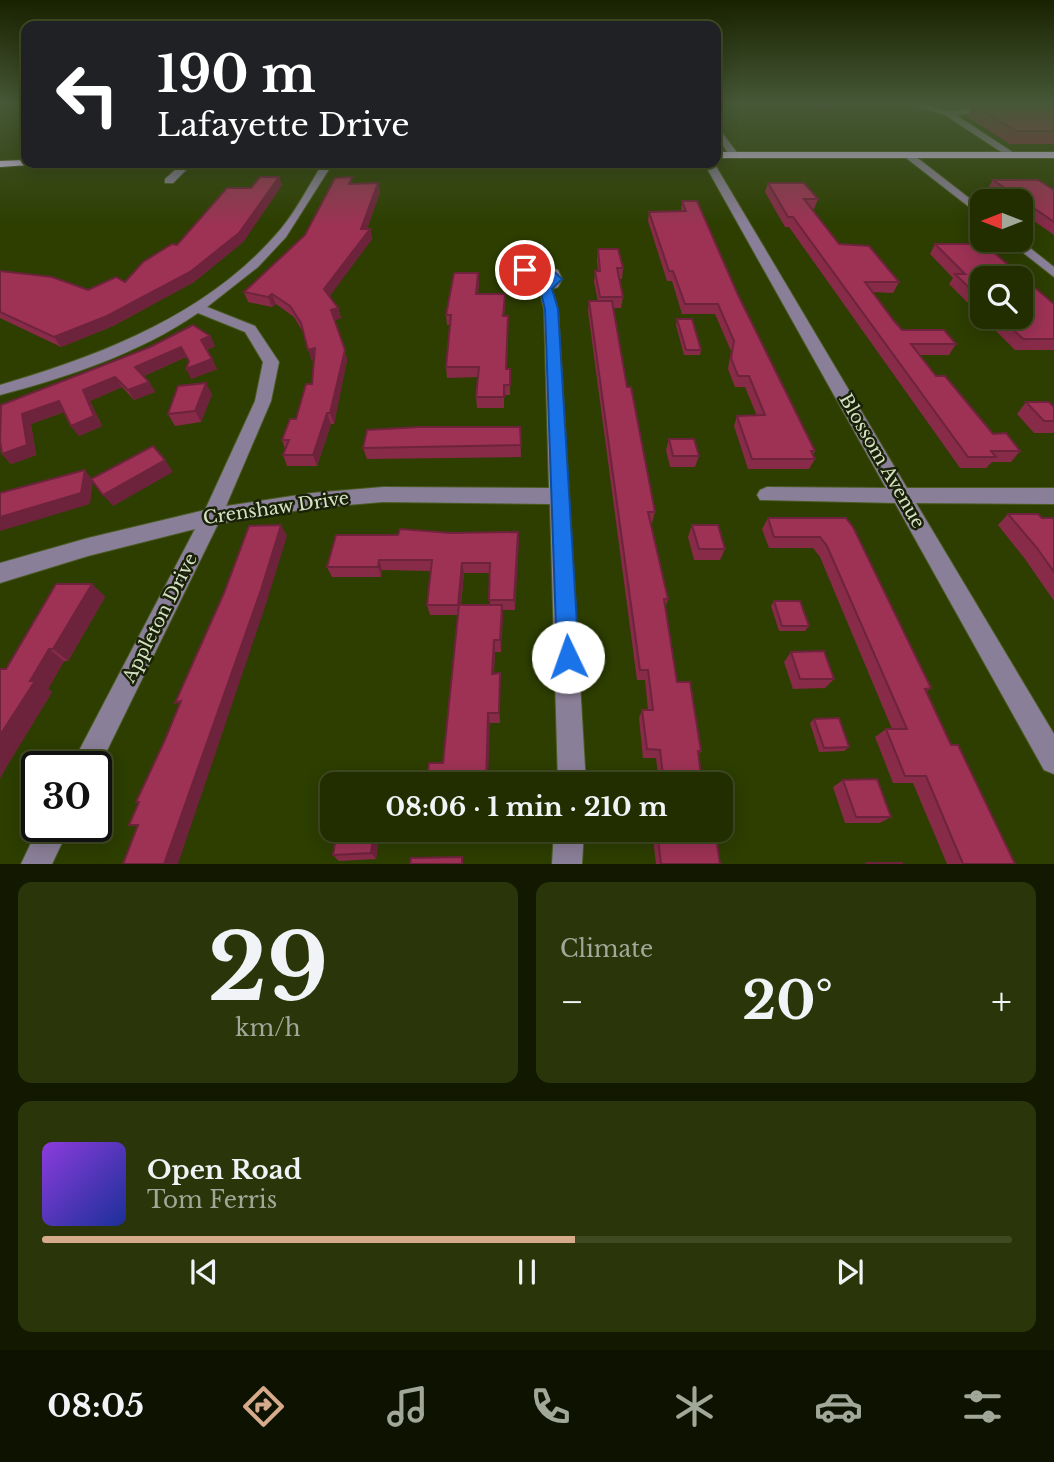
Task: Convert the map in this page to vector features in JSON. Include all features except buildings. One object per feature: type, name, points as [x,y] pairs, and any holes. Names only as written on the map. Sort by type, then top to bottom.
[{"type":"main road","points":[[721,155],[1054,155]]},
{"type":"main road","points":[[0,164],[21,163]]},
{"type":"street","points":[[727,144],[734,155]]},
{"type":"street","points":[[996,144],[1012,155]]},
{"type":"street","points":[[908,155],[970,204]]},
{"type":"street","points":[[169,181],[183,168]]},
{"type":"street","points":[[0,390],[66,372],[132,343],[198,308],[248,269],[283,234],[325,168]]},
{"type":"street","name":"Blossom Avenue","points":[[712,168],[1054,760]]},
{"type":"street","points":[[1028,252],[1054,273]]},
{"type":"street","points":[[546,289],[551,309],[572,772]]},
{"type":"street","name":"Appleton Drive","points":[[93,751],[212,516],[263,401],[271,362],[250,329],[198,308]]},
{"type":"street","points":[[767,495],[1054,496]]},
{"type":"street","name":"Crenshaw Drive","points":[[0,573],[103,541],[212,516],[359,496],[560,496]]},
{"type":"street","points":[[36,863],[47,842]]},
{"type":"street","points":[[567,863],[568,842]]},
{"type":"route","points":[[525,270],[545,270],[553,273],[556,279],[546,289],[551,309],[568,657]]}]
